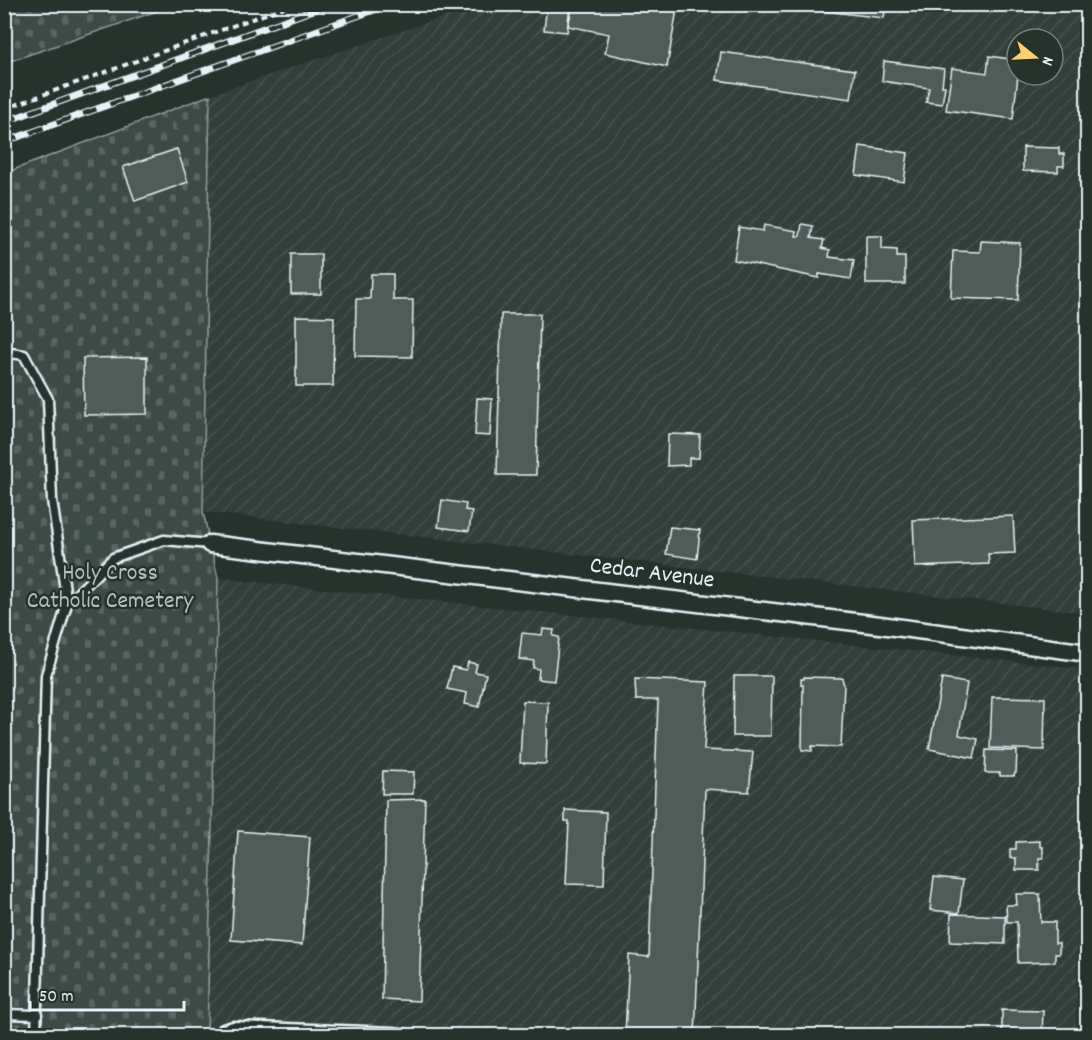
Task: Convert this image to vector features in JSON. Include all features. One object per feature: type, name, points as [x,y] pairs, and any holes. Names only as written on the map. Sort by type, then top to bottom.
[{"type":"street","name":"Cedar Avenue","points":[[210,544],[880,625],[1088,653]]},
{"type":"lane","points":[[4,352],[24,355],[48,399],[51,500],[67,603],[46,675],[36,1035]]},
{"type":"lane","points":[[67,603],[112,558],[164,540],[210,544]]},
{"type":"lane","points":[[4,1014],[37,1015]]},
{"type":"lane","points":[[221,1035],[223,1029],[233,1026],[394,1032],[417,1035]]},
{"type":"path","points":[[4,109],[293,4]]},
{"type":"shaded area","points":[[479,5],[1087,5],[1080,612],[203,512],[210,95]]},
{"type":"shaded area","points":[[218,578],[1084,669],[1076,1035],[207,1036]]},
{"type":"green space","points":[[5,4],[175,4],[175,5],[5,63]]},
{"type":"green space","name":"Holy Cross Catholic Cemetery","points":[[210,95],[203,512],[218,578],[207,1035],[5,1036],[5,173]]},
{"type":"building","points":[[547,4],[570,4],[567,32],[544,30]]},
{"type":"building","points":[[573,4],[678,4],[667,67],[605,53],[609,34],[568,26]]},
{"type":"building","points":[[808,4],[886,4],[884,18],[807,9]]},
{"type":"building","points":[[721,52],[855,70],[851,99],[717,80]]},
{"type":"building","points":[[989,56],[1005,58],[1005,87],[1017,87],[1013,119],[946,110],[952,68],[987,73]]},
{"type":"building","points":[[884,61],[944,69],[942,86],[945,86],[942,104],[926,102],[929,88],[882,81]]},
{"type":"building","points":[[860,146],[908,153],[904,182],[856,175]]},
{"type":"building","points":[[1023,147],[1059,148],[1059,154],[1064,154],[1064,166],[1058,166],[1058,172],[1023,171]]},
{"type":"building","points":[[177,149],[188,182],[135,201],[123,167]]},
{"type":"building","points":[[802,224],[813,226],[811,238],[824,240],[822,248],[830,250],[829,257],[854,260],[851,279],[819,274],[819,278],[734,260],[739,227],[763,231],[764,225],[797,231],[796,236],[800,236]]},
{"type":"building","points":[[866,236],[882,236],[882,249],[897,250],[897,257],[905,257],[905,284],[866,284]]},
{"type":"building","points":[[981,241],[1020,243],[1018,300],[951,298],[953,251],[980,252]]},
{"type":"building","points":[[291,254],[321,254],[321,294],[291,294]]},
{"type":"building","points":[[371,274],[393,274],[393,300],[413,300],[412,357],[355,356],[356,299],[370,299]]},
{"type":"building","points":[[501,314],[540,314],[536,475],[497,475]]},
{"type":"building","points":[[296,316],[334,317],[333,386],[296,386]]},
{"type":"building","points":[[147,357],[147,414],[84,415],[83,358]]},
{"type":"building","points":[[477,398],[492,399],[490,436],[475,435]]},
{"type":"building","points":[[668,434],[700,435],[699,458],[689,458],[689,465],[667,466]]},
{"type":"building","points":[[442,500],[466,504],[465,510],[472,511],[469,531],[438,527]]},
{"type":"building","points":[[1013,516],[1015,553],[988,554],[989,564],[915,567],[913,520]]},
{"type":"building","points":[[670,527],[700,530],[697,559],[666,554]]},
{"type":"building","points":[[543,629],[554,630],[553,636],[559,637],[554,681],[538,679],[539,669],[533,668],[534,661],[519,659],[522,633],[542,635]]},
{"type":"building","points":[[468,662],[477,664],[475,672],[486,674],[479,707],[465,704],[467,693],[447,689],[452,667],[466,670]]},
{"type":"building","points":[[734,676],[772,676],[771,736],[733,736]]},
{"type":"building","points":[[804,677],[842,678],[844,685],[841,747],[812,746],[812,751],[802,750],[803,685],[801,685],[801,679]]},
{"type":"building","points":[[635,679],[708,682],[704,750],[753,752],[749,792],[705,789],[695,1036],[625,1036],[629,955],[649,957],[658,700],[636,700]]},
{"type":"building","points":[[942,679],[967,683],[959,735],[978,739],[974,758],[929,749]]},
{"type":"building","points":[[992,697],[1045,698],[1044,750],[990,748]]},
{"type":"building","points":[[523,701],[548,702],[546,764],[520,763]]},
{"type":"building","points":[[986,750],[1017,751],[1014,776],[985,773]]},
{"type":"building","points":[[383,771],[414,772],[413,794],[382,794]]},
{"type":"building","points":[[425,799],[419,1001],[382,999],[386,800]]},
{"type":"building","points":[[565,810],[606,812],[604,885],[566,884],[569,821],[565,821]]},
{"type":"building","points":[[238,831],[310,837],[302,945],[231,940]]},
{"type":"building","points":[[1040,841],[1040,847],[1043,847],[1043,858],[1039,858],[1039,870],[1016,870],[1016,858],[1010,858],[1010,849],[1016,849],[1016,842]]},
{"type":"building","points":[[934,877],[963,880],[959,913],[930,910]]},
{"type":"building","points":[[1016,894],[1040,894],[1041,922],[1055,922],[1055,943],[1059,943],[1059,954],[1055,954],[1055,962],[1018,963],[1017,922],[1007,922],[1006,905],[1017,905]]},
{"type":"building","points":[[951,914],[1005,916],[1005,944],[950,942]]},
{"type":"building","points":[[1002,1010],[1043,1011],[1042,1036],[1002,1036]]},
{"type":"railway","points":[[4,122],[330,4]]},
{"type":"railway","points":[[4,142],[391,4]]}]
